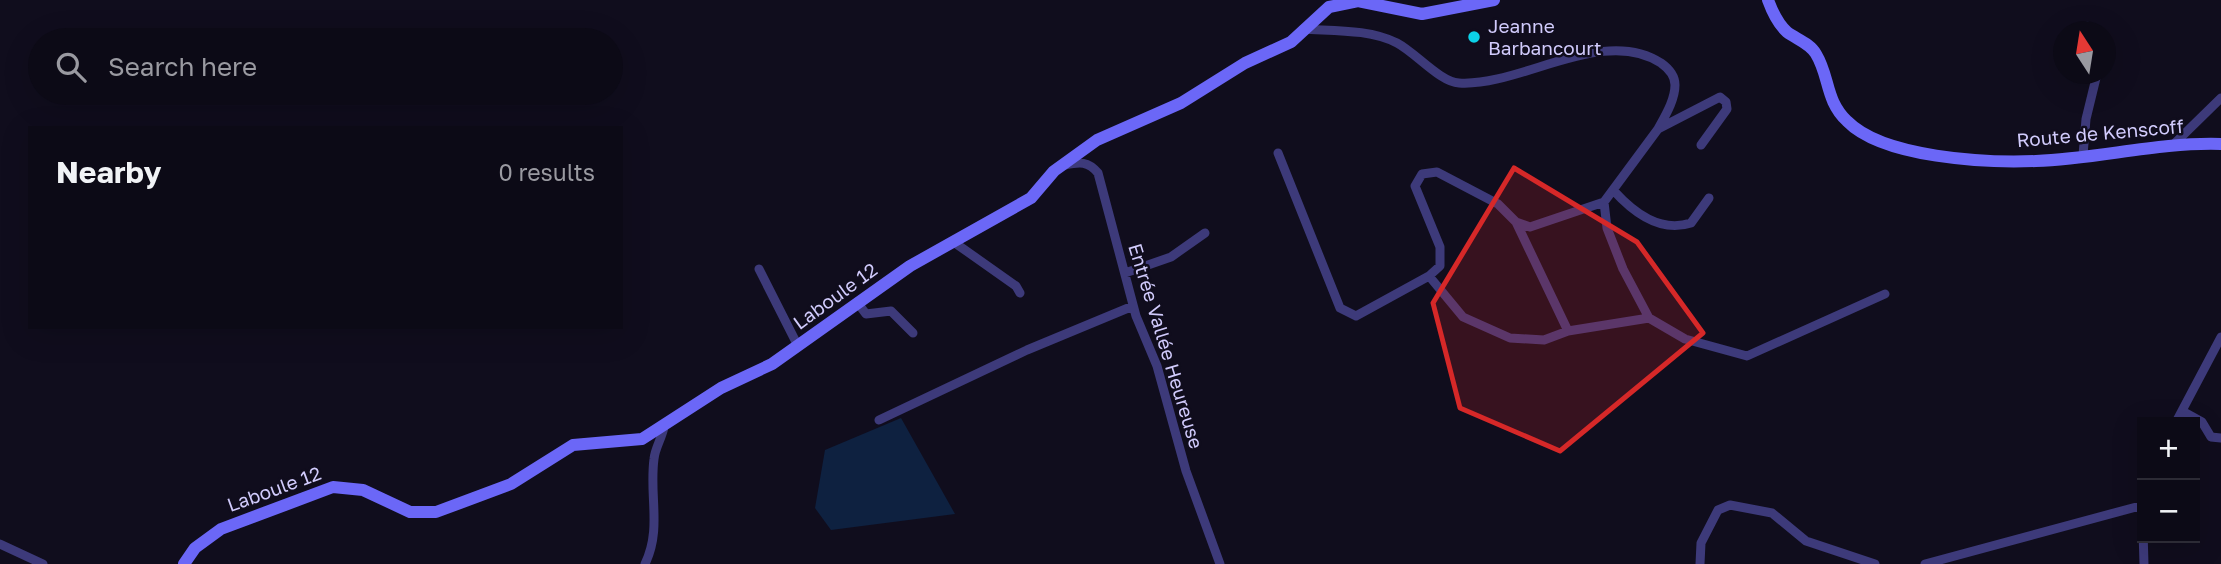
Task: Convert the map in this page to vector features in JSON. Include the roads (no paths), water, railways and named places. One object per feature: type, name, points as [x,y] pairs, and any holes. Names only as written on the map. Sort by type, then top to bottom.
[{"type":"street","name":"Laboule 12","points":[[184,564],[195,548],[221,530],[333,487],[363,489],[410,512],[436,512],[511,484],[573,445],[642,439],[721,388],[757,372],[798,346],[909,266],[955,243],[1031,198],[1063,165],[1097,140],[1181,103],[1245,63],[1291,42],[1328,7],[1349,1],[1383,4],[1402,12],[1422,14],[1494,0]]},
{"type":"street","name":"Route de Kenscoff","points":[[1768,0],[1786,32],[1816,54],[1833,104],[1848,123],[1887,145],[1934,156],[2036,161],[2175,143],[2221,144]]},
{"type":"street","points":[[1303,29],[1357,33],[1395,42],[1444,79],[1461,83],[1526,73],[1590,54],[1619,52],[1644,56],[1668,68],[1674,80],[1672,98],[1658,129],[1604,202],[1530,227],[1516,222]]},
{"type":"street","points":[[2084,155],[2086,119],[2095,84]]},
{"type":"street","points":[[1658,129],[1720,97],[1726,102],[1727,109],[1701,145]]},
{"type":"street","points":[[2175,143],[2221,98]]},
{"type":"street","points":[[1278,153],[1340,308],[1356,316],[1429,276],[1440,265],[1440,247],[1415,186],[1422,174],[1437,172],[1498,204],[1516,222],[1568,331]]},
{"type":"street","name":"Entrée Vallée Heureuse","points":[[1063,165],[1081,162],[1091,165],[1098,173],[1133,306],[1157,366],[1186,471],[1220,564]]},
{"type":"street","points":[[1614,191],[1626,205],[1651,221],[1666,226],[1691,223],[1709,198]]},
{"type":"street","points":[[1604,202],[1607,228],[1623,269],[1649,318],[1685,339],[1747,356],[1885,294]]},
{"type":"street","points":[[1125,274],[1171,257],[1205,233]]},
{"type":"street","points":[[955,243],[1016,286],[1020,293]]},
{"type":"street","points":[[759,269],[798,346]]},
{"type":"street","points":[[1429,276],[1463,317],[1510,338],[1544,340],[1568,331],[1649,318]]},
{"type":"street","points":[[857,302],[870,315],[888,309],[913,333]]},
{"type":"street","points":[[879,420],[1027,350],[1133,306]]},
{"type":"street","points":[[2179,417],[2221,337]]},
{"type":"street","points":[[2182,411],[2202,422],[2211,437],[2221,438]]},
{"type":"street","points":[[645,564],[653,544],[656,521],[653,473],[655,451],[664,427]]},
{"type":"street","points":[[642,439],[655,451]]},
{"type":"street","points":[[1925,564],[2137,503]]},
{"type":"street","points":[[1700,564],[1701,543],[1718,510],[1730,505],[1772,513],[1806,541],[1875,564]]},
{"type":"street","points":[[2143,543],[2144,564]]},
{"type":"street","points":[[0,544],[43,564]]},
{"type":"water","points":[[901,418],[955,514],[831,530],[815,508],[825,450]]},
{"type":"place","name":"Jeanne Barbancourt","points":[[1474,37]]}]
